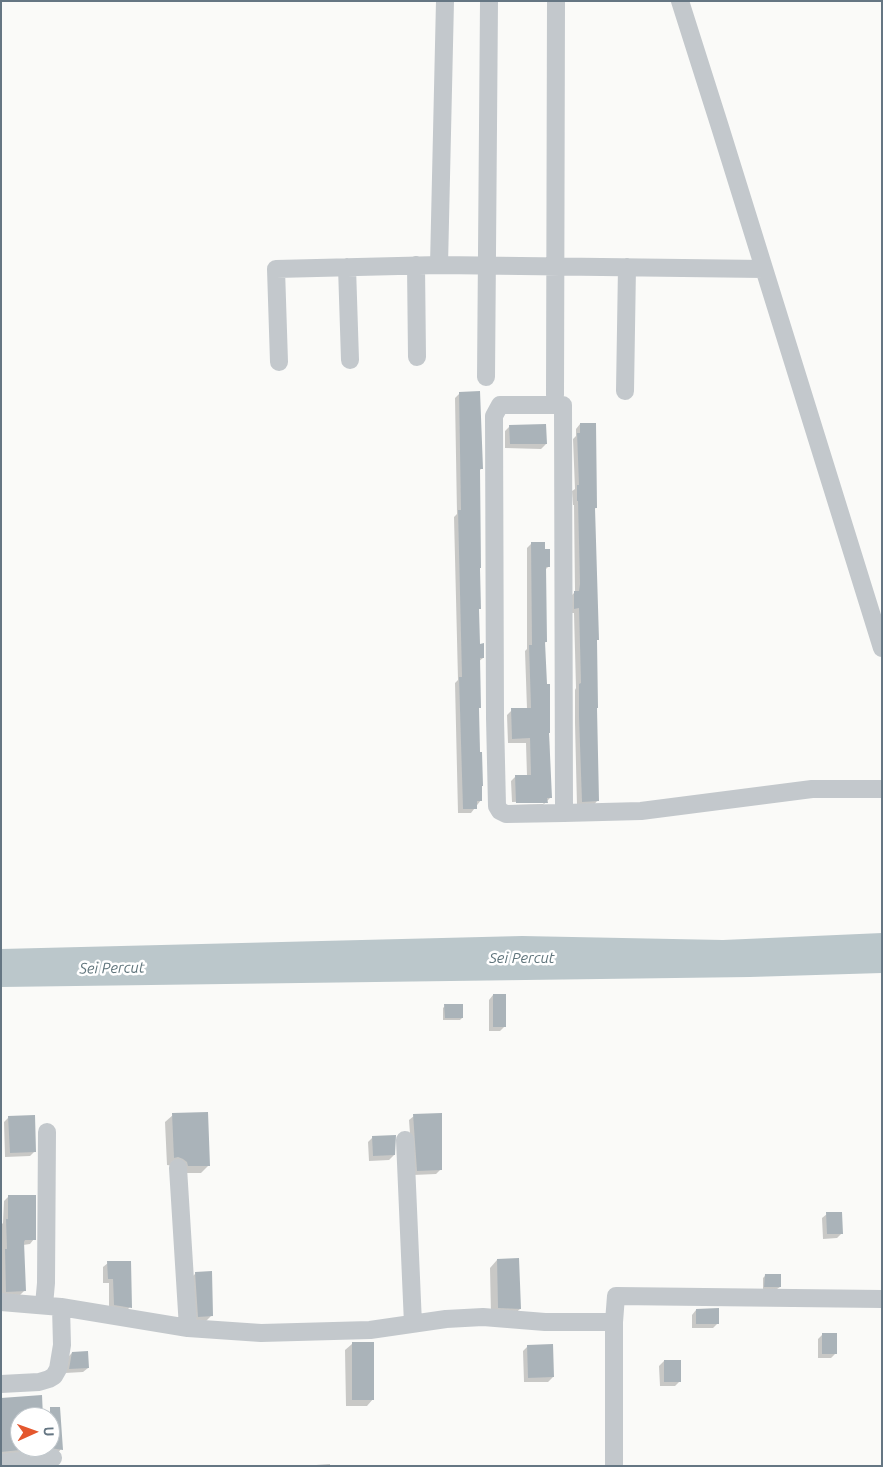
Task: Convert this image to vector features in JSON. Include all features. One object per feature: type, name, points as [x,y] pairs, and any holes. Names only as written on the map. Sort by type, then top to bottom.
[{"type":"street","points":[[439,264],[445,1]]},
{"type":"street","points":[[486,378],[489,1]]},
{"type":"street","points":[[555,395],[556,1]]},
{"type":"street","points":[[680,1],[882,648]]},
{"type":"street","points":[[279,362],[276,269],[439,264],[764,269]]},
{"type":"street","points":[[416,265],[417,357]]},
{"type":"street","points":[[348,268],[350,360]]},
{"type":"street","points":[[625,391],[627,268]]},
{"type":"street","points":[[564,813],[563,406],[500,405],[494,416],[495,718],[497,806],[500,811],[506,814],[564,813],[641,811],[812,790],[882,789]]},
{"type":"street","points":[[1,1384],[39,1382],[54,1376],[58,1369],[62,1345],[46,1283],[47,1132]]},
{"type":"street","points":[[405,1140],[413,1324]]},
{"type":"street","points":[[178,1168],[188,1328]]},
{"type":"street","points":[[614,1466],[614,1322],[616,1296],[882,1299]]},
{"type":"street","points":[[1,1302],[52,1306],[188,1328],[261,1333],[370,1330],[446,1318],[545,1322],[614,1322]]},
{"type":"street","points":[[1,1463],[53,1458]]},
{"type":"water","name":"Sei Percut","points":[[882,933],[882,973],[750,977],[1,987],[1,949],[522,936],[723,940]]},
{"type":"building","points":[[480,391],[483,469],[480,469],[481,609],[479,609],[480,644],[484,643],[484,658],[480,658],[481,708],[479,708],[483,786],[482,801],[477,801],[477,809],[463,809],[459,677],[462,677],[458,510],[461,510],[459,392]]},
{"type":"building","points":[[580,423],[596,423],[597,508],[595,508],[599,640],[597,640],[599,801],[582,802],[579,717],[579,684],[581,683],[579,608],[574,609],[574,591],[579,591],[580,584],[577,433],[580,433]]},
{"type":"building","points":[[546,424],[547,444],[510,444],[509,425]]},
{"type":"building","points":[[531,542],[545,542],[545,549],[550,549],[550,567],[546,567],[547,642],[545,642],[547,684],[550,684],[549,733],[552,798],[547,798],[548,803],[516,803],[515,775],[531,775],[530,738],[512,739],[511,708],[531,708],[529,645],[532,645]]},
{"type":"building","points":[[493,994],[506,994],[506,1027],[493,1027]]},
{"type":"building","points":[[444,1004],[463,1004],[463,1018],[445,1018]]},
{"type":"building","points":[[208,1112],[210,1166],[188,1166],[187,1162],[183,1159],[174,1158],[172,1113]]},
{"type":"building","points":[[442,1113],[442,1170],[417,1171],[413,1114]]},
{"type":"building","points":[[35,1115],[36,1152],[10,1153],[8,1116]]},
{"type":"building","points":[[396,1135],[395,1155],[373,1156],[372,1136]]},
{"type":"building","points":[[8,1195],[36,1195],[36,1240],[25,1240],[24,1242],[26,1291],[6,1292],[5,1249],[7,1249],[6,1219],[8,1219]]},
{"type":"building","points":[[826,1212],[842,1212],[843,1234],[827,1234]]},
{"type":"building","points":[[519,1258],[521,1309],[498,1308],[497,1259]]},
{"type":"building","points":[[107,1261],[131,1261],[132,1308],[114,1305],[113,1279],[108,1279]]},
{"type":"building","points":[[212,1271],[213,1316],[198,1317],[195,1272]]},
{"type":"building","points":[[765,1274],[781,1274],[781,1287],[764,1287]]},
{"type":"building","points":[[719,1308],[719,1324],[696,1324],[696,1309]]},
{"type":"building","points":[[822,1333],[837,1333],[837,1354],[822,1354]]},
{"type":"building","points":[[352,1342],[374,1342],[374,1400],[352,1400]]},
{"type":"building","points":[[553,1344],[554,1377],[528,1378],[527,1345]]},
{"type":"building","points":[[88,1351],[89,1368],[69,1369],[72,1352]]},
{"type":"building","points":[[664,1360],[681,1360],[681,1382],[664,1382]]},
{"type":"building","points":[[42,1395],[43,1407],[10,1407],[10,1451],[1,1452],[1,1398]]},
{"type":"building","points":[[60,1407],[63,1450],[60,1450]]}]
